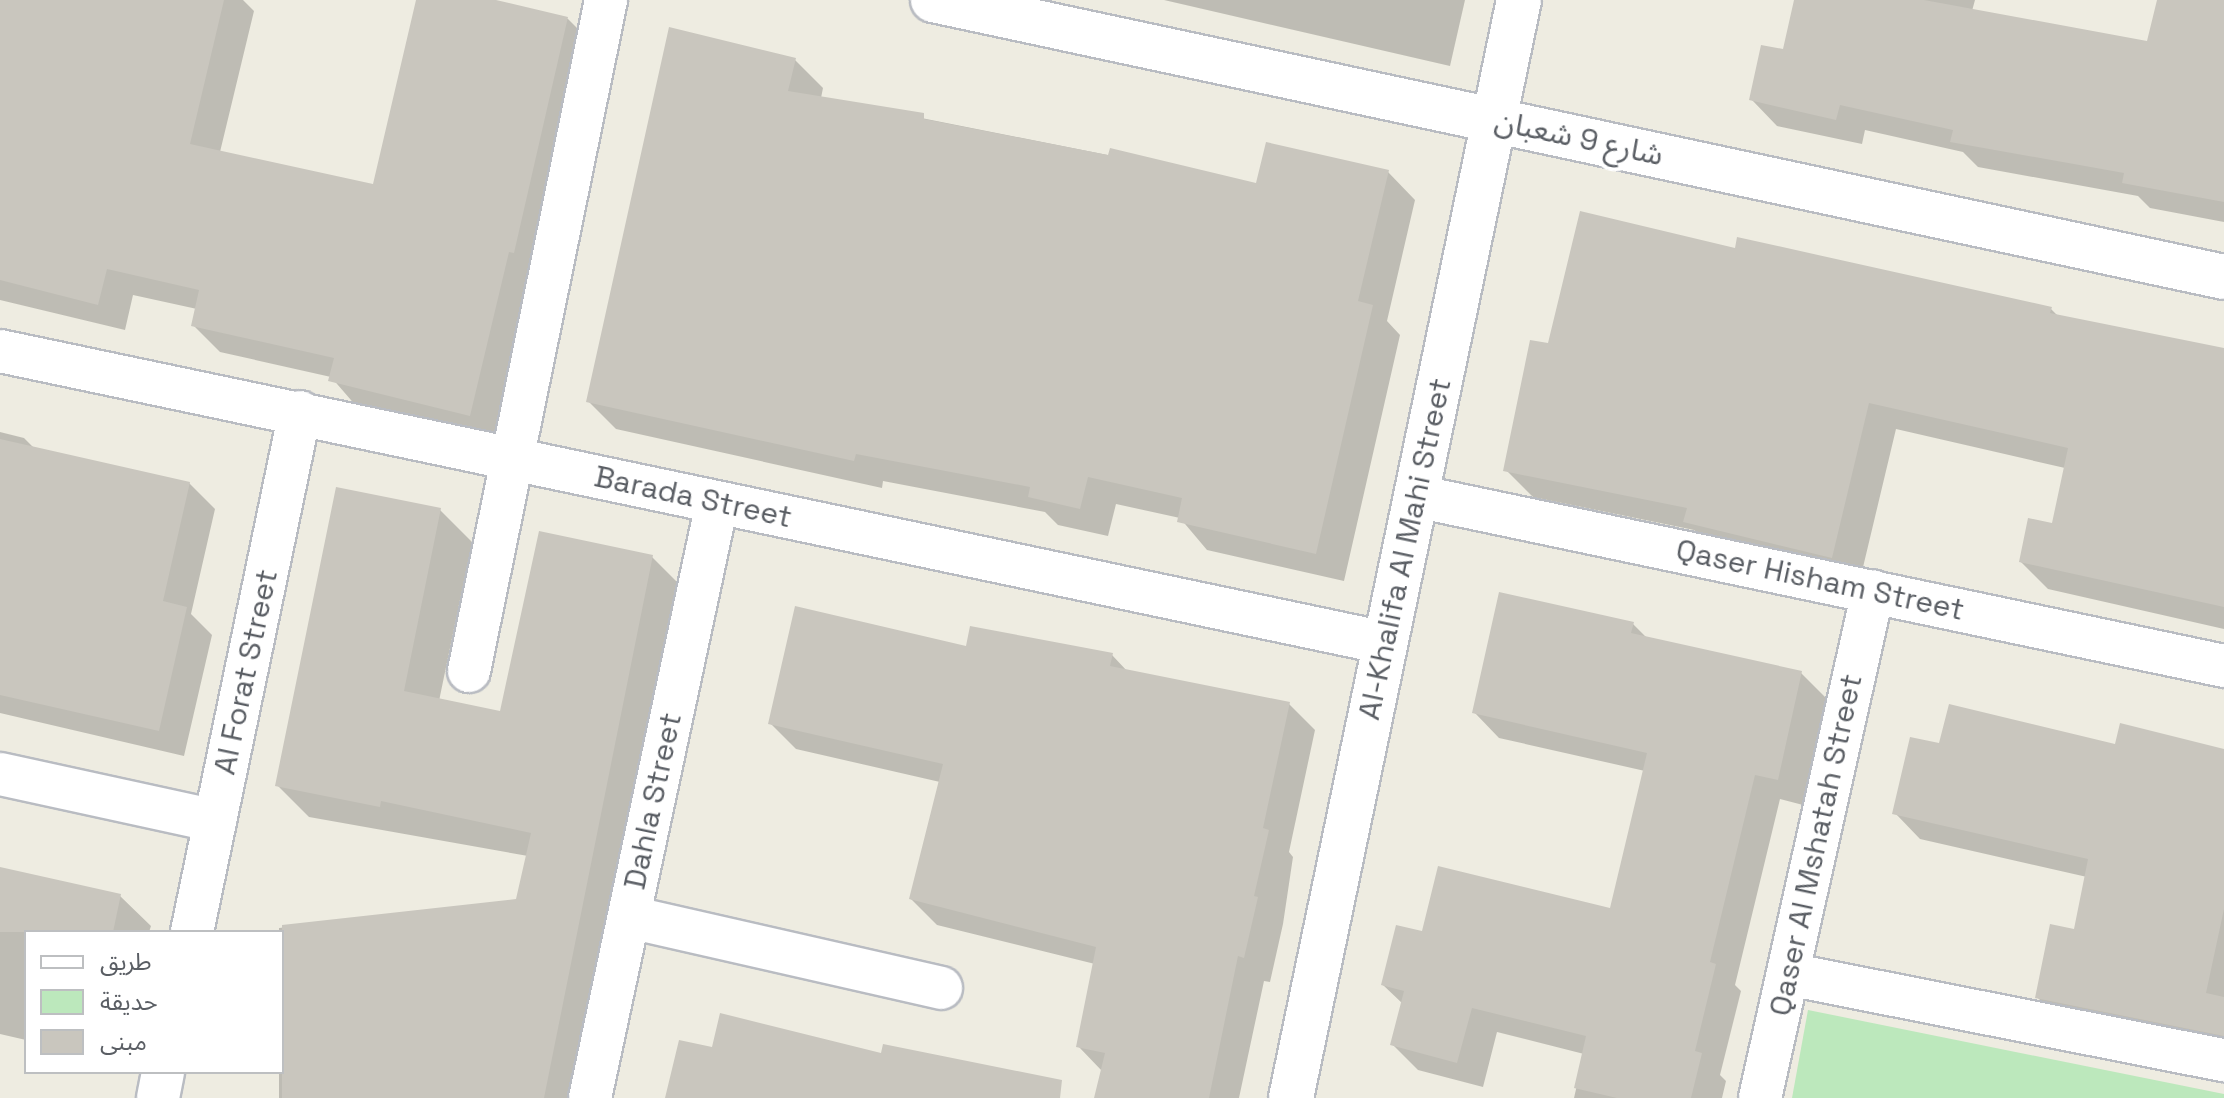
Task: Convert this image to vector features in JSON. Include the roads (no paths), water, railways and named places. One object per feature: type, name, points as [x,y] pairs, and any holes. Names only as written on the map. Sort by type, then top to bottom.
[{"type":"street","points":[[469,671],[606,0]]},
{"type":"street","name":"شارع 9 شعبان","points":[[933,0],[2224,277]]},
{"type":"street","name":"Al-Khalifa Al Mahi Street","points":[[1291,1098],[1519,0]]},
{"type":"street","name":"Barada Street","points":[[0,351],[1386,643]]},
{"type":"street","name":"Al Forat Street","points":[[192,930],[300,412]]},
{"type":"street","name":"Qaser Hisham Street","points":[[1416,496],[2224,666]]},
{"type":"street","name":"Dahla Street","points":[[590,1098],[717,503]]},
{"type":"street","name":"Qaser Al Mshatah Street","points":[[1760,1098],[1873,591]]},
{"type":"street","points":[[0,774],[215,821]]},
{"type":"street","points":[[629,917],[941,988]]},
{"type":"street","points":[[1788,974],[2224,1060]]},
{"type":"street","points":[[158,1098],[163,1074]]}]
